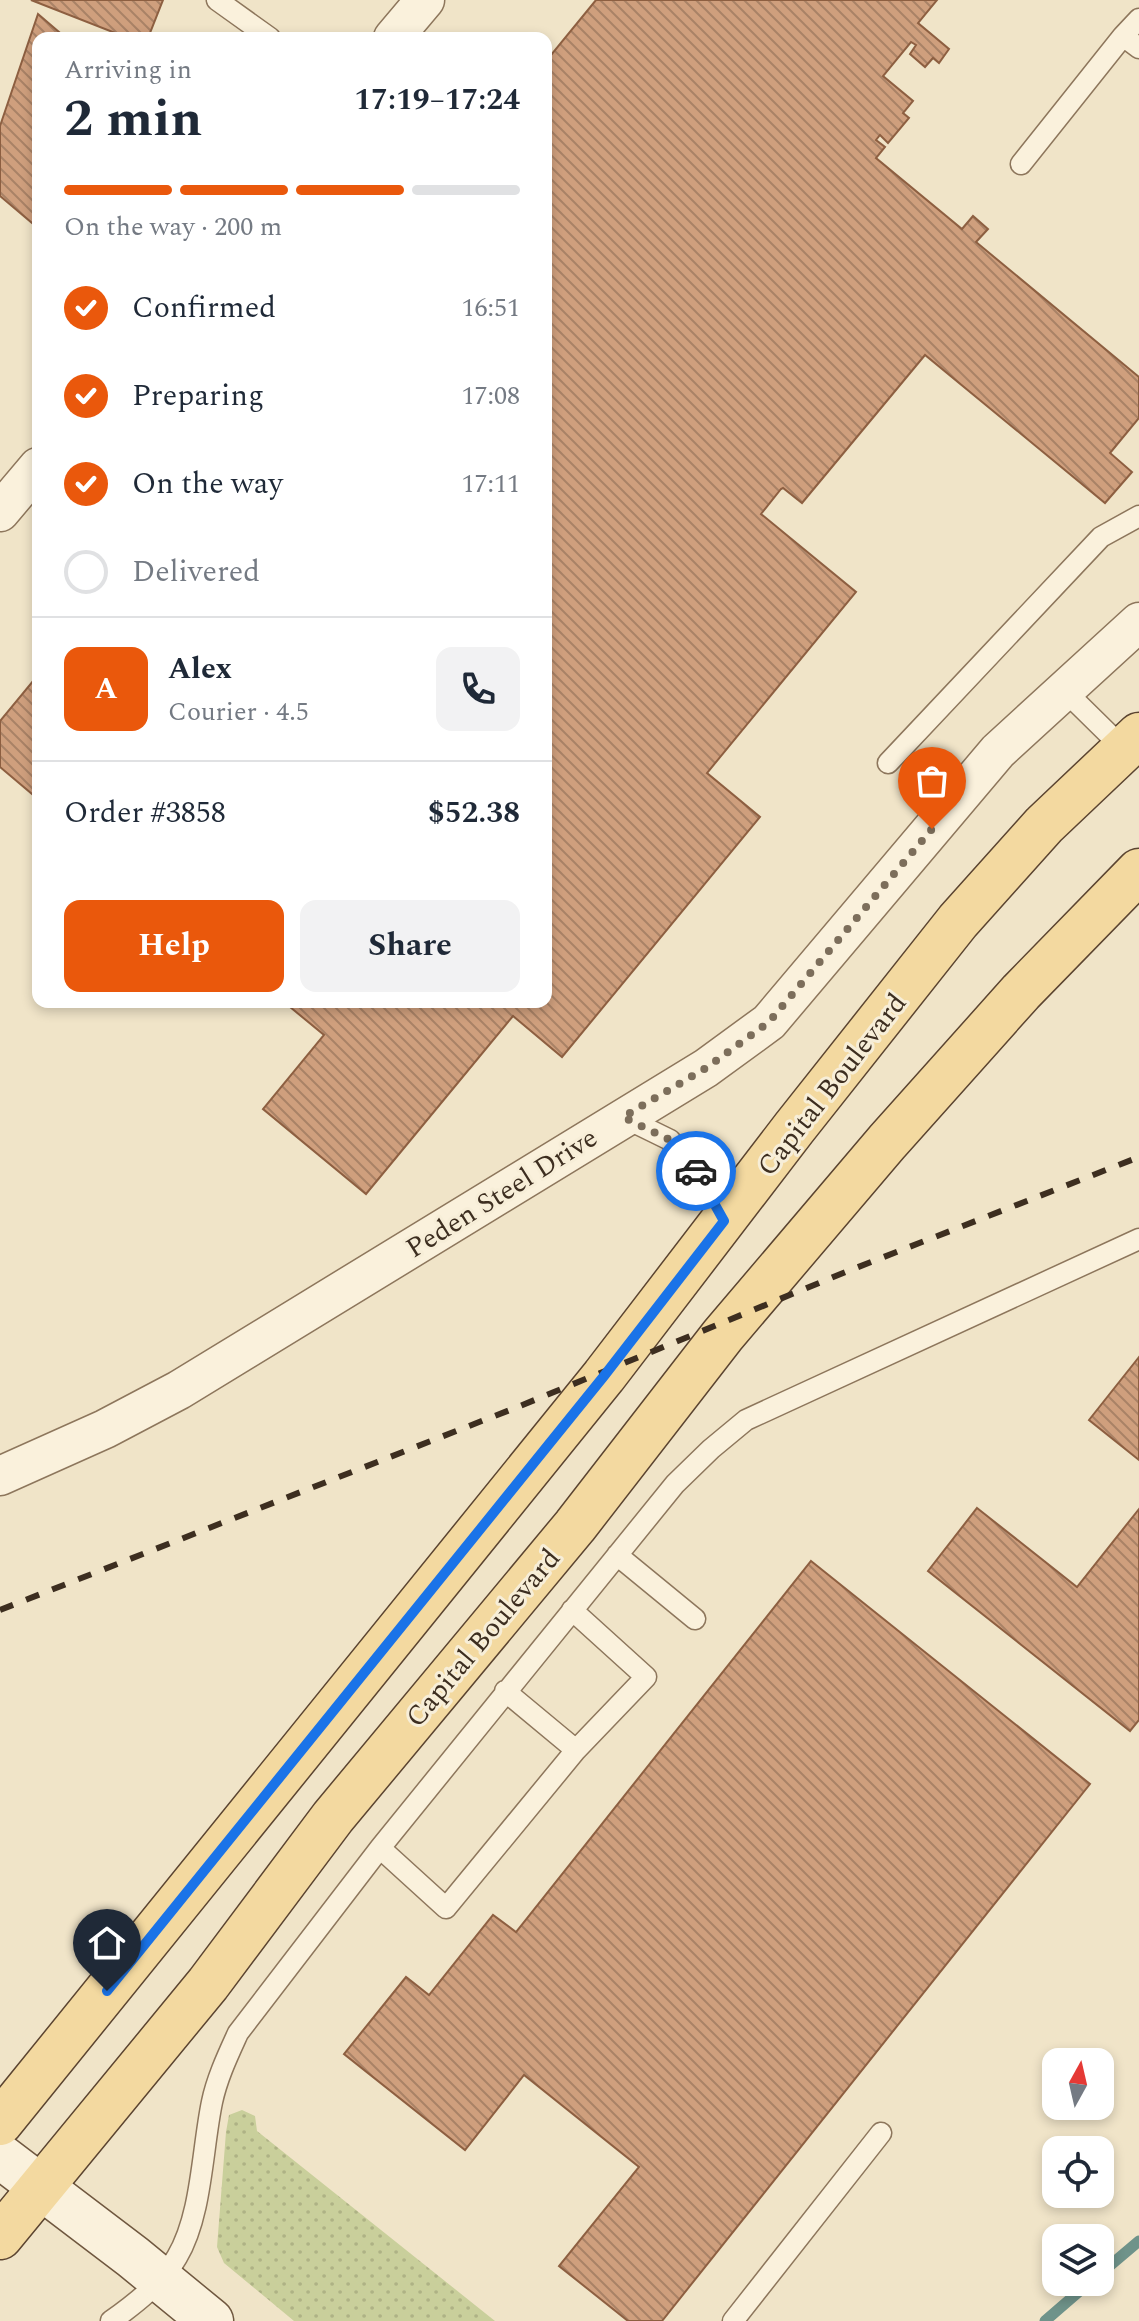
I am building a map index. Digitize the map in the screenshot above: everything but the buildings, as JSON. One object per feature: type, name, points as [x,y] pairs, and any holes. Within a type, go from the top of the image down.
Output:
[{"type":"main road","name":"Capital Boulevard","points":[[0,2123],[604,1376],[958,921],[1044,825],[1134,749]]},
{"type":"main road","name":"Capital Boulevard","points":[[0,2237],[208,1984],[333,1817],[575,1526],[723,1335],[959,1061],[1021,992],[1139,871]]},
{"type":"main road","points":[[0,2156],[211,2321]]},
{"type":"street","points":[[398,32],[425,0]]},
{"type":"street","points":[[0,512],[32,474]]},
{"type":"street","name":"Peden Steel Drive","points":[[0,1476],[105,1429],[179,1390],[706,1068],[769,1022],[998,751],[1139,622]]},
{"type":"lane","points":[[217,0],[262,32]]},
{"type":"lane","points":[[1021,164],[1131,42],[1139,19]]},
{"type":"lane","points":[[888,763],[1101,537],[1139,516]]},
{"type":"lane","points":[[1064,690],[1134,749]]},
{"type":"lane","points":[[623,1117],[670,1140],[698,1172],[724,1221]]},
{"type":"lane","points":[[111,2321],[159,2281],[177,2258],[186,2238],[213,2100],[238,2033],[380,1848],[675,1484],[746,1420],[1139,1239]]},
{"type":"lane","points":[[617,1555],[695,1619]]},
{"type":"lane","points":[[380,1848],[446,1908],[576,1750],[646,1677],[572,1610]]},
{"type":"lane","points":[[505,1691],[576,1750]]},
{"type":"lane","points":[[733,2321],[881,2133]]},
{"type":"green space","points":[[242,2110],[255,2116],[257,2131],[495,2321],[294,2321],[224,2263],[217,2247],[226,2132],[229,2115]]},
{"type":"waterway","points":[[1114,2262],[1139,2241]]},
{"type":"waterway","points":[[1045,2321],[1074,2296]]},
{"type":"railway","points":[[0,1610],[520,1406],[848,1271],[1139,1157]]},
{"type":"way so far","points":[[696,1171],[670,1140],[623,1117],[706,1068],[769,1022],[932,829]]},
{"type":"route","points":[[107,1991],[604,1376],[724,1221],[696,1171]]}]
